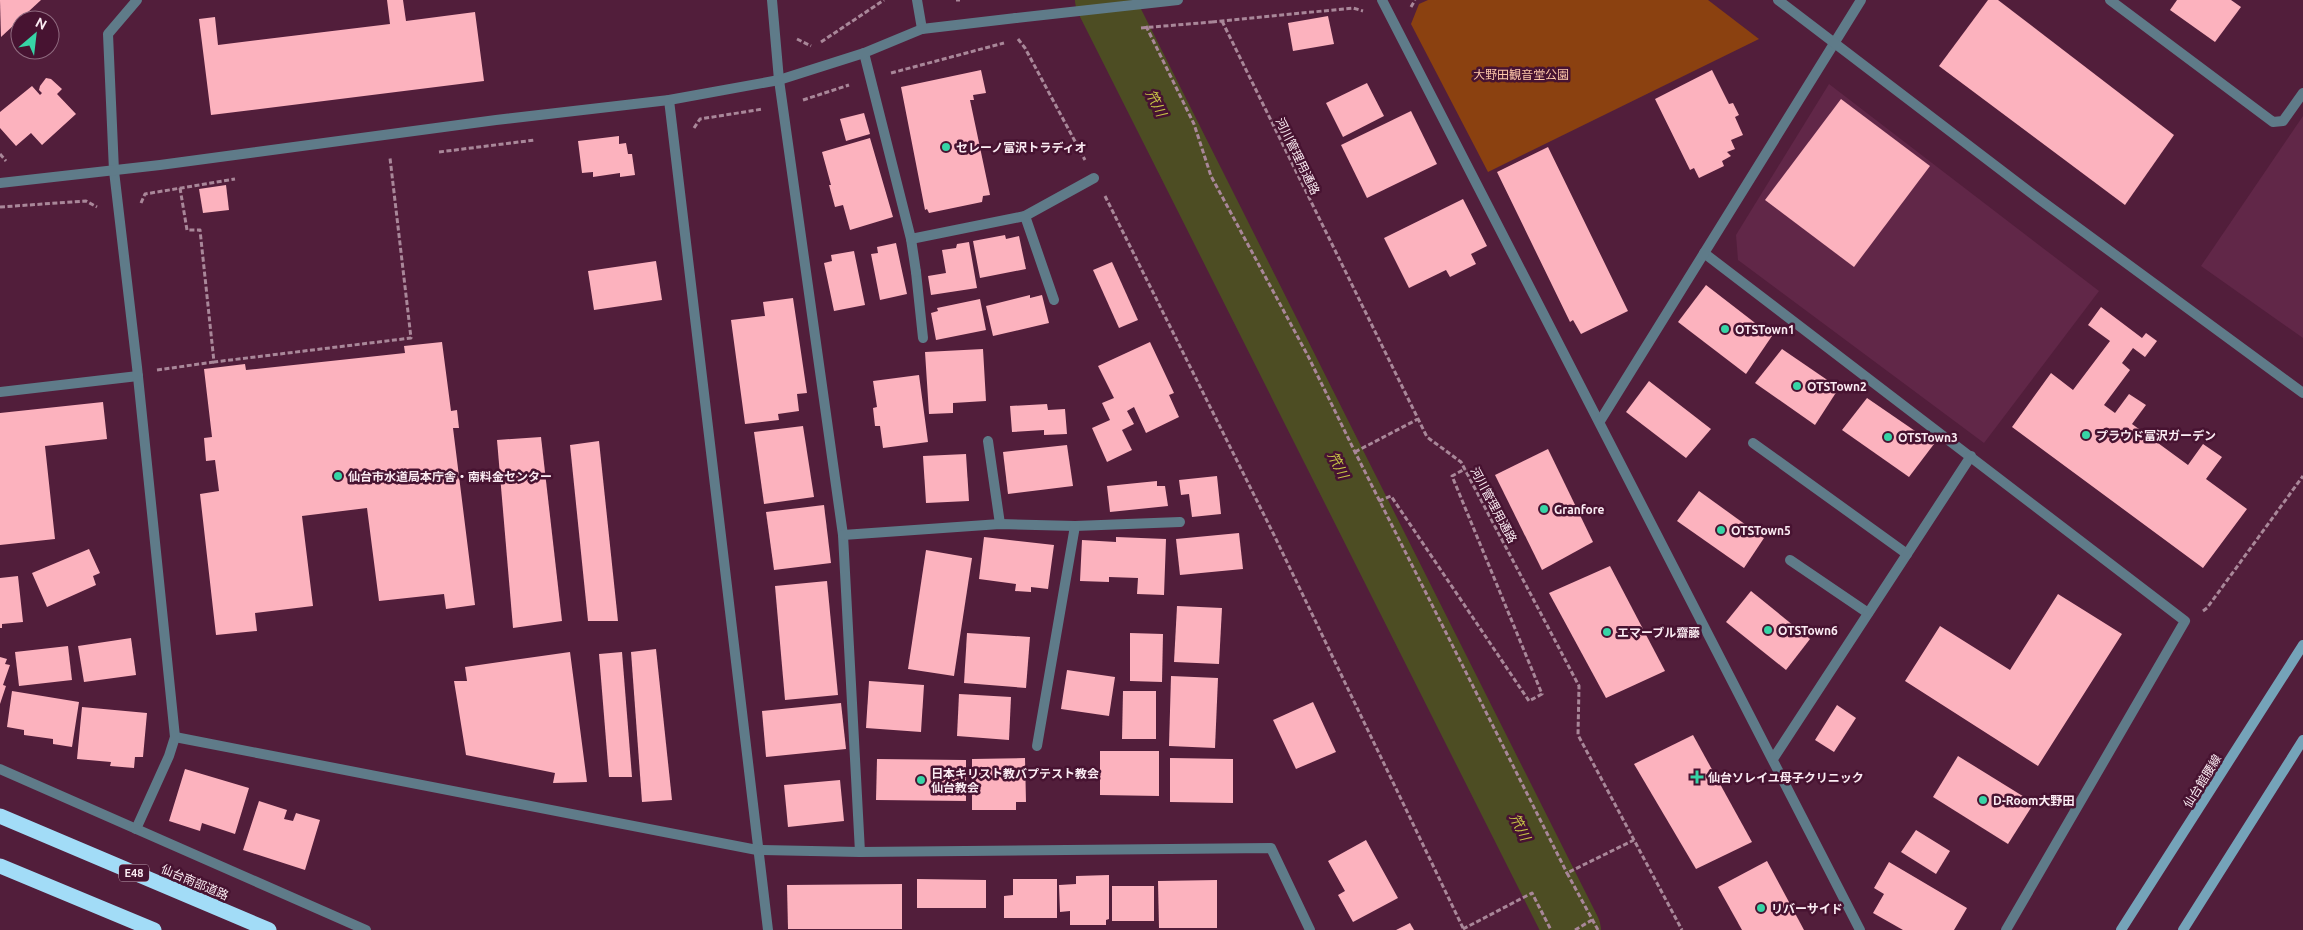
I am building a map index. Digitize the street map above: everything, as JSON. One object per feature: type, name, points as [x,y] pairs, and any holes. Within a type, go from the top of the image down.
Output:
[{"type":"highway","name":"仙台南部道路","points":[[0,816],[269,930]]},
{"type":"highway","points":[[0,866],[154,930]]},
{"type":"main road","name":"仙台館腰線","points":[[2121,930],[2303,644]]},
{"type":"main road","points":[[2183,930],[2303,740]]},
{"type":"street","points":[[136,829],[169,756],[175,737],[138,371],[114,170],[108,34],[137,0]]},
{"type":"street","points":[[772,0],[780,80],[843,535],[860,852]]},
{"type":"street","points":[[916,0],[922,29]]},
{"type":"street","points":[[0,183],[669,100],[780,80],[864,52],[922,29],[1178,0]]},
{"type":"street","points":[[1382,0],[1600,420],[1860,930]]},
{"type":"street","points":[[1778,0],[1835,41],[2039,199],[2303,393]]},
{"type":"street","points":[[1600,420],[1861,0]]},
{"type":"street","points":[[2110,0],[2273,122],[2283,121],[2303,94]]},
{"type":"street","points":[[864,52],[911,239],[923,338]]},
{"type":"street","points":[[669,100],[768,930]]},
{"type":"street","points":[[911,239],[1026,216],[1094,178]]},
{"type":"street","points":[[1026,216],[1054,300]]},
{"type":"street","points":[[1704,253],[1972,456],[2185,621],[2006,930]]},
{"type":"street","points":[[0,392],[138,371]]},
{"type":"street","points":[[988,441],[1000,524]]},
{"type":"street","points":[[1753,443],[1907,554]]},
{"type":"street","points":[[1773,759],[1972,456]]},
{"type":"street","points":[[843,535],[1000,524],[1075,526],[1180,522]]},
{"type":"street","points":[[1037,746],[1075,526]]},
{"type":"street","points":[[1790,560],[1868,613]]},
{"type":"street","points":[[175,737],[757,850],[860,852],[1271,848],[1310,930]]},
{"type":"street","points":[[0,769],[366,930]]},
{"type":"path","points":[[776,42],[792,37],[813,47],[884,0]]},
{"type":"path","points":[[1212,22],[1352,8],[1372,13],[1411,7],[1415,0]]},
{"type":"path","points":[[1143,18],[1194,124],[1211,176],[1308,356],[1354,452],[1591,921],[1598,930]]},
{"type":"path","name":"河川管理用通路","points":[[1222,21],[1427,437],[1462,462],[1579,686],[1578,734],[1682,930]]},
{"type":"path","points":[[1018,40],[1025,48],[1110,206],[1274,535],[1463,930],[1532,893],[1551,930]]},
{"type":"path","points":[[0,154],[6,161]]},
{"type":"path","points":[[138,371],[411,338],[390,158]]},
{"type":"path","points":[[0,161],[15,160]]},
{"type":"path","points":[[180,188],[187,230],[200,230],[214,362]]},
{"type":"path","points":[[1354,452],[1418,419]]},
{"type":"path","points":[[1379,501],[1391,496],[1529,701],[1542,694],[1452,476],[1465,469]]},
{"type":"path","points":[[2185,621],[2207,608],[2303,476]]},
{"type":"path","points":[[1567,873],[1634,840]]},
{"type":"path","points":[[1575,930],[1591,921]]},
{"type":"shaded area","points":[[1829,84],[2099,291],[1984,443],[1738,260],[1736,235]]},
{"type":"shaded area","points":[[2303,116],[2303,338],[2201,266]]},
{"type":"green space","name":"大野田観音堂公園","points":[[1428,0],[1708,0],[1759,39],[1488,172],[1411,24],[1419,4]]},
{"type":"building","points":[[0,0],[41,0],[30,10],[10,10],[10,29],[1,37]]},
{"type":"building","points":[[387,0],[403,0],[406,21],[475,12],[484,81],[211,115],[199,19],[215,17],[218,45],[390,24]]},
{"type":"building","points":[[1988,0],[1998,0],[2174,135],[2125,205],[1939,66]]},
{"type":"building","points":[[2177,0],[2231,0],[2241,7],[2215,42],[2170,10]]},
{"type":"building","points":[[1328,16],[1334,44],[1293,51],[1288,23]]},
{"type":"building","name":"セレーノ富沢トラディオ","points":[[981,70],[986,93],[973,95],[974,100],[970,100],[990,195],[983,196],[982,202],[929,213],[927,209],[925,210],[901,87]]},
{"type":"building","points":[[1712,70],[1729,104],[1733,103],[1739,115],[1735,117],[1743,135],[1731,140],[1735,149],[1727,152],[1731,156],[1722,161],[1724,166],[1699,178],[1694,168],[1690,170],[1655,99]]},
{"type":"building","points":[[46,78],[51,79],[62,89],[57,94],[76,114],[42,145],[31,133],[16,146],[0,128],[0,112],[32,86],[40,95],[42,93],[39,90],[40,86]]},
{"type":"building","points":[[1367,83],[1384,116],[1343,137],[1326,103]]},
{"type":"building","points":[[1841,99],[1930,166],[1854,267],[1765,200]]},
{"type":"building","points":[[1411,111],[1437,164],[1367,198],[1341,145]]},
{"type":"building","points":[[864,113],[870,134],[846,141],[840,119]]},
{"type":"building","points":[[619,136],[619,144],[626,143],[628,154],[632,154],[635,175],[620,177],[620,173],[593,177],[593,172],[582,173],[578,141]]},
{"type":"building","points":[[870,138],[893,217],[850,230],[843,205],[835,207],[822,152]]},
{"type":"building","points":[[1548,147],[1628,311],[1581,334],[1573,320],[1570,322],[1497,172]]},
{"type":"building","points":[[226,185],[229,210],[203,213],[199,189]]},
{"type":"building","points":[[1463,199],[1487,246],[1471,254],[1476,264],[1450,277],[1446,270],[1409,288],[1384,238]]},
{"type":"building","points":[[1005,235],[1006,239],[1019,236],[1026,269],[980,278],[973,241]]},
{"type":"building","points":[[969,242],[977,288],[931,295],[928,276],[946,273],[942,250],[956,248],[957,244]]},
{"type":"building","points":[[896,243],[907,294],[880,300],[871,254],[878,253],[877,247]]},
{"type":"building","points":[[854,251],[865,305],[834,311],[824,263],[832,261],[831,255]]},
{"type":"building","points":[[656,261],[662,300],[594,310],[588,271]]},
{"type":"building","points":[[1112,262],[1138,320],[1119,328],[1093,270]]},
{"type":"building","name":"OTSTown1","points":[[1706,285],[1772,336],[1746,374],[1678,322]]},
{"type":"building","points":[[1030,295],[1030,298],[1042,295],[1049,323],[993,336],[986,306]]},
{"type":"building","points":[[793,298],[807,393],[797,394],[799,411],[778,414],[779,420],[745,424],[731,320],[765,316],[763,302]]},
{"type":"building","points":[[980,299],[986,330],[936,340],[931,313],[938,311],[937,308]]},
{"type":"building","name":"プラウド富沢ガーデン","points":[[2101,307],[2142,338],[2146,333],[2157,341],[2145,357],[2133,348],[2122,363],[2130,370],[2104,405],[2115,413],[2129,394],[2146,405],[2132,424],[2188,465],[2203,444],[2222,457],[2206,479],[2247,509],[2203,568],[2012,427],[2051,373],[2073,390],[2110,341],[2088,325]]},
{"type":"building","name":"仙台市水道局本庁舎・南料金センター","points":[[442,342],[451,411],[457,410],[459,428],[453,428],[475,605],[446,609],[444,594],[379,601],[367,508],[302,516],[313,606],[255,613],[257,631],[216,635],[200,494],[219,491],[215,460],[206,461],[204,438],[212,437],[204,369],[245,364],[246,370],[405,353],[404,346]]},
{"type":"building","points":[[1150,342],[1174,393],[1169,395],[1179,417],[1146,433],[1134,407],[1127,411],[1134,424],[1122,430],[1132,450],[1107,462],[1092,428],[1110,420],[1102,403],[1114,398],[1098,366]]},
{"type":"building","points":[[983,349],[986,401],[953,403],[953,413],[929,414],[925,352]]},
{"type":"building","name":"OTSTown2","points":[[1782,349],[1839,388],[1815,425],[1755,383]]},
{"type":"building","points":[[919,375],[928,442],[883,448],[880,426],[875,426],[873,408],[877,407],[873,381]]},
{"type":"building","points":[[1649,381],[1711,429],[1686,458],[1626,412]]},
{"type":"building","name":"OTSTown3","points":[[1867,398],[1934,444],[1909,477],[1842,430]]},
{"type":"building","points":[[103,402],[107,439],[45,446],[55,539],[0,545],[0,413]]},
{"type":"building","points":[[1047,404],[1048,410],[1065,409],[1067,434],[1044,435],[1044,430],[1012,432],[1010,406]]},
{"type":"building","points":[[803,426],[814,497],[764,504],[754,432]]},
{"type":"building","points":[[541,437],[562,621],[513,628],[497,440]]},
{"type":"building","points":[[599,441],[618,621],[588,621],[570,445]]},
{"type":"building","points":[[1067,445],[1073,486],[1008,494],[1003,452]]},
{"type":"building","name":"Granfore","points":[[1548,449],[1593,542],[1542,570],[1495,475]]},
{"type":"building","points":[[966,454],[969,501],[926,503],[923,456]]},
{"type":"building","points":[[1217,476],[1221,514],[1192,517],[1189,494],[1181,495],[1179,480]]},
{"type":"building","points":[[1157,481],[1157,486],[1165,486],[1168,506],[1110,512],[1107,486]]},
{"type":"building","name":"OTSTown5","points":[[1699,491],[1764,538],[1744,568],[1677,521]]},
{"type":"building","points":[[824,505],[831,563],[774,570],[766,512]]},
{"type":"building","points":[[1239,533],[1243,569],[1180,575],[1176,539]]},
{"type":"building","points":[[984,537],[1054,545],[1048,589],[1031,587],[1031,592],[1015,591],[1016,584],[979,579]]},
{"type":"building","points":[[1116,537],[1166,539],[1164,595],[1137,594],[1138,578],[1109,577],[1109,582],[1080,581],[1082,540],[1116,542]]},
{"type":"building","points":[[89,549],[100,573],[93,576],[96,585],[47,607],[32,573]]},
{"type":"building","points":[[926,550],[972,558],[954,676],[908,669]]},
{"type":"building","name":"エマーブル齋藤","points":[[1610,566],[1665,671],[1606,698],[1549,593]]},
{"type":"building","points":[[18,576],[23,622],[2,624],[2,628],[0,628],[0,578]]},
{"type":"building","points":[[827,581],[838,695],[785,700],[775,586]]},
{"type":"building","name":"OTSTown6","points":[[1751,591],[1810,639],[1786,670],[1726,622]]},
{"type":"building","points":[[2058,594],[2122,634],[2038,766],[1905,681],[1940,626],[2010,670]]},
{"type":"building","points":[[1177,606],[1222,608],[1219,664],[1174,662]]},
{"type":"building","points":[[967,633],[1030,637],[1026,688],[964,683]]},
{"type":"building","points":[[1130,633],[1163,634],[1162,682],[1130,681]]},
{"type":"building","points":[[131,638],[136,675],[84,682],[78,646]]},
{"type":"building","points":[[68,646],[72,680],[19,686],[15,652]]},
{"type":"building","points":[[656,649],[672,800],[642,802],[631,652]]},
{"type":"building","points":[[570,652],[587,782],[553,783],[555,773],[466,755],[454,681],[467,681],[465,667]]},
{"type":"building","points":[[622,652],[632,777],[609,777],[599,654]]},
{"type":"building","points":[[0,657],[7,659],[5,664],[10,665],[3,685],[6,686],[0,704]]},
{"type":"building","points":[[1067,670],[1115,677],[1109,716],[1061,709]]},
{"type":"building","points":[[1171,676],[1218,678],[1215,748],[1169,746]]},
{"type":"building","points":[[869,681],[924,685],[921,732],[866,728]]},
{"type":"building","points":[[12,691],[79,702],[72,747],[53,744],[53,739],[24,735],[24,730],[7,727]]},
{"type":"building","points":[[1123,691],[1156,691],[1156,739],[1122,739]]},
{"type":"building","points":[[959,694],[1011,697],[1009,740],[957,736]]},
{"type":"building","points":[[1313,702],[1336,752],[1296,769],[1273,720]]},
{"type":"building","points":[[841,703],[846,749],[766,757],[762,711]]},
{"type":"building","points":[[1837,705],[1856,718],[1834,752],[1815,740]]},
{"type":"building","points":[[82,707],[147,713],[143,757],[135,757],[134,768],[110,766],[111,762],[77,759]]},
{"type":"building","points":[[1693,735],[1752,842],[1696,869],[1634,764]]},
{"type":"building","points":[[1100,751],[1159,751],[1159,796],[1100,795]]},
{"type":"building","name":"D-Room大野田","points":[[1958,756],[2034,803],[2008,844],[1933,797]]},
{"type":"building","points":[[1025,758],[1026,802],[1016,802],[1016,810],[972,810],[972,759]]},
{"type":"building","points":[[1170,758],[1233,759],[1233,803],[1170,802]]},
{"type":"building","name":"日本キリスト教バプテスト教会 仙台教会","points":[[877,759],[966,760],[966,801],[876,800]]},
{"type":"building","points":[[185,769],[249,788],[235,834],[202,823],[200,831],[169,821]]},
{"type":"building","points":[[840,780],[844,821],[788,827],[784,785]]},
{"type":"building","points":[[259,801],[287,810],[284,819],[293,821],[296,813],[320,820],[305,870],[243,850]]},
{"type":"building","points":[[1916,830],[1950,851],[1936,874],[1901,852]]},
{"type":"building","points":[[1366,840],[1398,898],[1353,922],[1338,895],[1345,891],[1328,861]]},
{"type":"building","name":"リバーサイド","points":[[1767,861],[1804,930],[1742,930],[1718,887]]},
{"type":"building","points":[[1889,862],[1967,908],[1954,930],[1903,930],[1873,913],[1884,894],[1874,888]]},
{"type":"building","points":[[1109,875],[1109,919],[1106,920],[1106,925],[1070,925],[1070,911],[1060,912],[1059,885],[1076,884],[1076,876]]},
{"type":"building","points":[[917,879],[986,880],[986,908],[917,908]]},
{"type":"building","points":[[1013,879],[1057,879],[1057,918],[1004,918],[1004,896],[1013,895]]},
{"type":"building","points":[[1217,880],[1217,928],[1159,928],[1158,881]]},
{"type":"building","points":[[902,884],[902,929],[788,929],[787,885]]},
{"type":"building","points":[[1112,886],[1154,886],[1154,921],[1112,921]]},
{"type":"building","points":[[1410,923],[1414,930],[1396,930]]},
{"type":"waterway","name":"笊川","points":[[1104,0],[1572,930]]},
{"type":"place","name":"セレーノ富沢トラディオ","points":[[946,147]]},
{"type":"place","name":"OTSTown1","points":[[1725,329]]},
{"type":"place","name":"OTSTown2","points":[[1797,386]]},
{"type":"place","name":"プラウド富沢ガーデン","points":[[2086,435]]},
{"type":"place","name":"OTSTown3","points":[[1888,437]]},
{"type":"place","name":"仙台市水道局本庁舎・南料金センター","points":[[338,476]]},
{"type":"place","name":"Granfore","points":[[1544,509]]},
{"type":"place","name":"OTSTown5","points":[[1721,530]]},
{"type":"place","name":"OTSTown6","points":[[1768,630]]},
{"type":"place","name":"エマーブル齋藤","points":[[1607,632]]},
{"type":"place","name":"仙台ソレイユ母子クリニック","points":[[1697,777]]},
{"type":"place","name":"日本キリスト教バプテスト教会 仙台教会","points":[[921,780]]},
{"type":"place","name":"D-Room大野田","points":[[1983,800]]},
{"type":"place","name":"リバーサイド","points":[[1761,908]]}]
